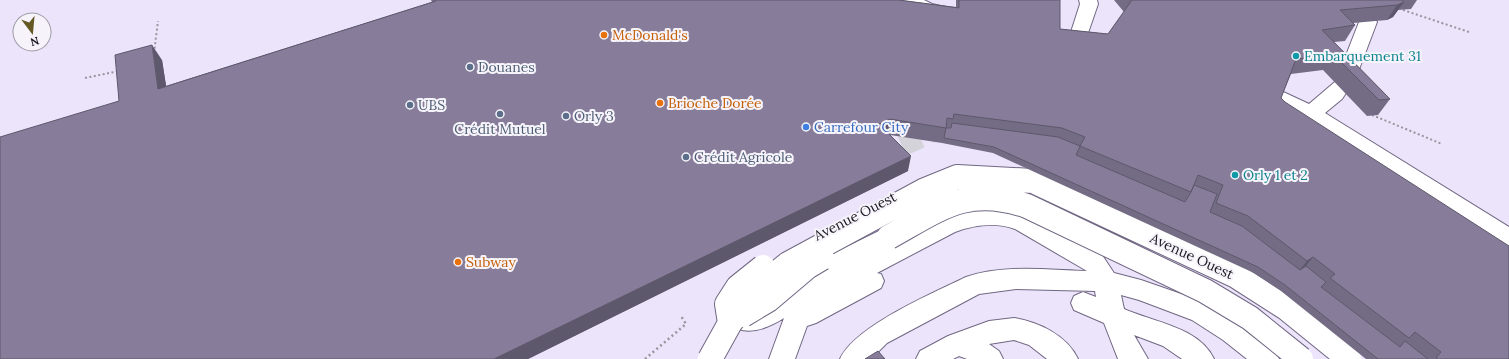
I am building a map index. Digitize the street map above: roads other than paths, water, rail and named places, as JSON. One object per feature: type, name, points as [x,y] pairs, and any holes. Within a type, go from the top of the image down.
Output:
[{"type":"lane","points":[[911,0],[927,8],[956,16]]},
{"type":"lane","points":[[1080,32],[1089,4],[1088,0]]},
{"type":"lane","points":[[1311,114],[1335,94],[1343,84],[1368,22]]},
{"type":"lane","points":[[1061,29],[1100,34]]},
{"type":"lane","points":[[1276,103],[1311,114],[1509,239]]},
{"type":"lane","name":"Avenue Ouest","points":[[1301,359],[1250,318],[1205,291],[1027,206],[1013,201],[982,197],[952,204],[871,246],[844,258],[824,271],[781,307],[751,320],[730,323],[727,304],[738,287],[772,259],[812,237],[942,172],[961,167],[1005,171],[1019,179],[1033,181],[1236,276],[1282,305],[1349,359]]},
{"type":"lane","points":[[782,359],[795,321],[934,248],[947,236],[944,227],[975,217],[988,216],[1017,220],[1088,258],[1100,271],[1105,281],[1128,352],[1135,359]]},
{"type":"lane","points":[[853,359],[878,335],[975,284],[1016,279],[1048,281],[1105,281],[1140,290],[1201,312],[1232,332],[1266,359]]},
{"type":"lane","points":[[1048,281],[1118,324],[1151,359]]},
{"type":"lane","points":[[710,359],[730,323]]},
{"type":"lane","points":[[1118,324],[1138,326],[1163,333],[1178,341],[1201,359]]},
{"type":"lane","points":[[929,359],[956,344],[990,332],[1015,328],[1032,333],[1057,351]]},
{"type":"lane","points":[[956,344],[980,352],[990,359]]},
{"type":"tunnel","points":[[875,159],[940,129],[946,129]]},
{"type":"place","name":"McDonald's","points":[[604,35]]},
{"type":"place","name":"Embarquement 31","points":[[1296,56]]},
{"type":"place","name":"Douanes","points":[[470,67]]},
{"type":"place","name":"Brioche Dorée","points":[[660,103]]},
{"type":"place","name":"UBS","points":[[410,105]]},
{"type":"place","name":"Crédit Mutuel","points":[[500,114]]},
{"type":"place","name":"Orly 3","points":[[566,116]]},
{"type":"place","name":"Carrefour City","points":[[806,127]]},
{"type":"place","name":"Crédit Agricole","points":[[686,157]]},
{"type":"place","name":"Orly 1 et 2","points":[[1235,175]]},
{"type":"place","name":"Subway","points":[[458,262]]}]
